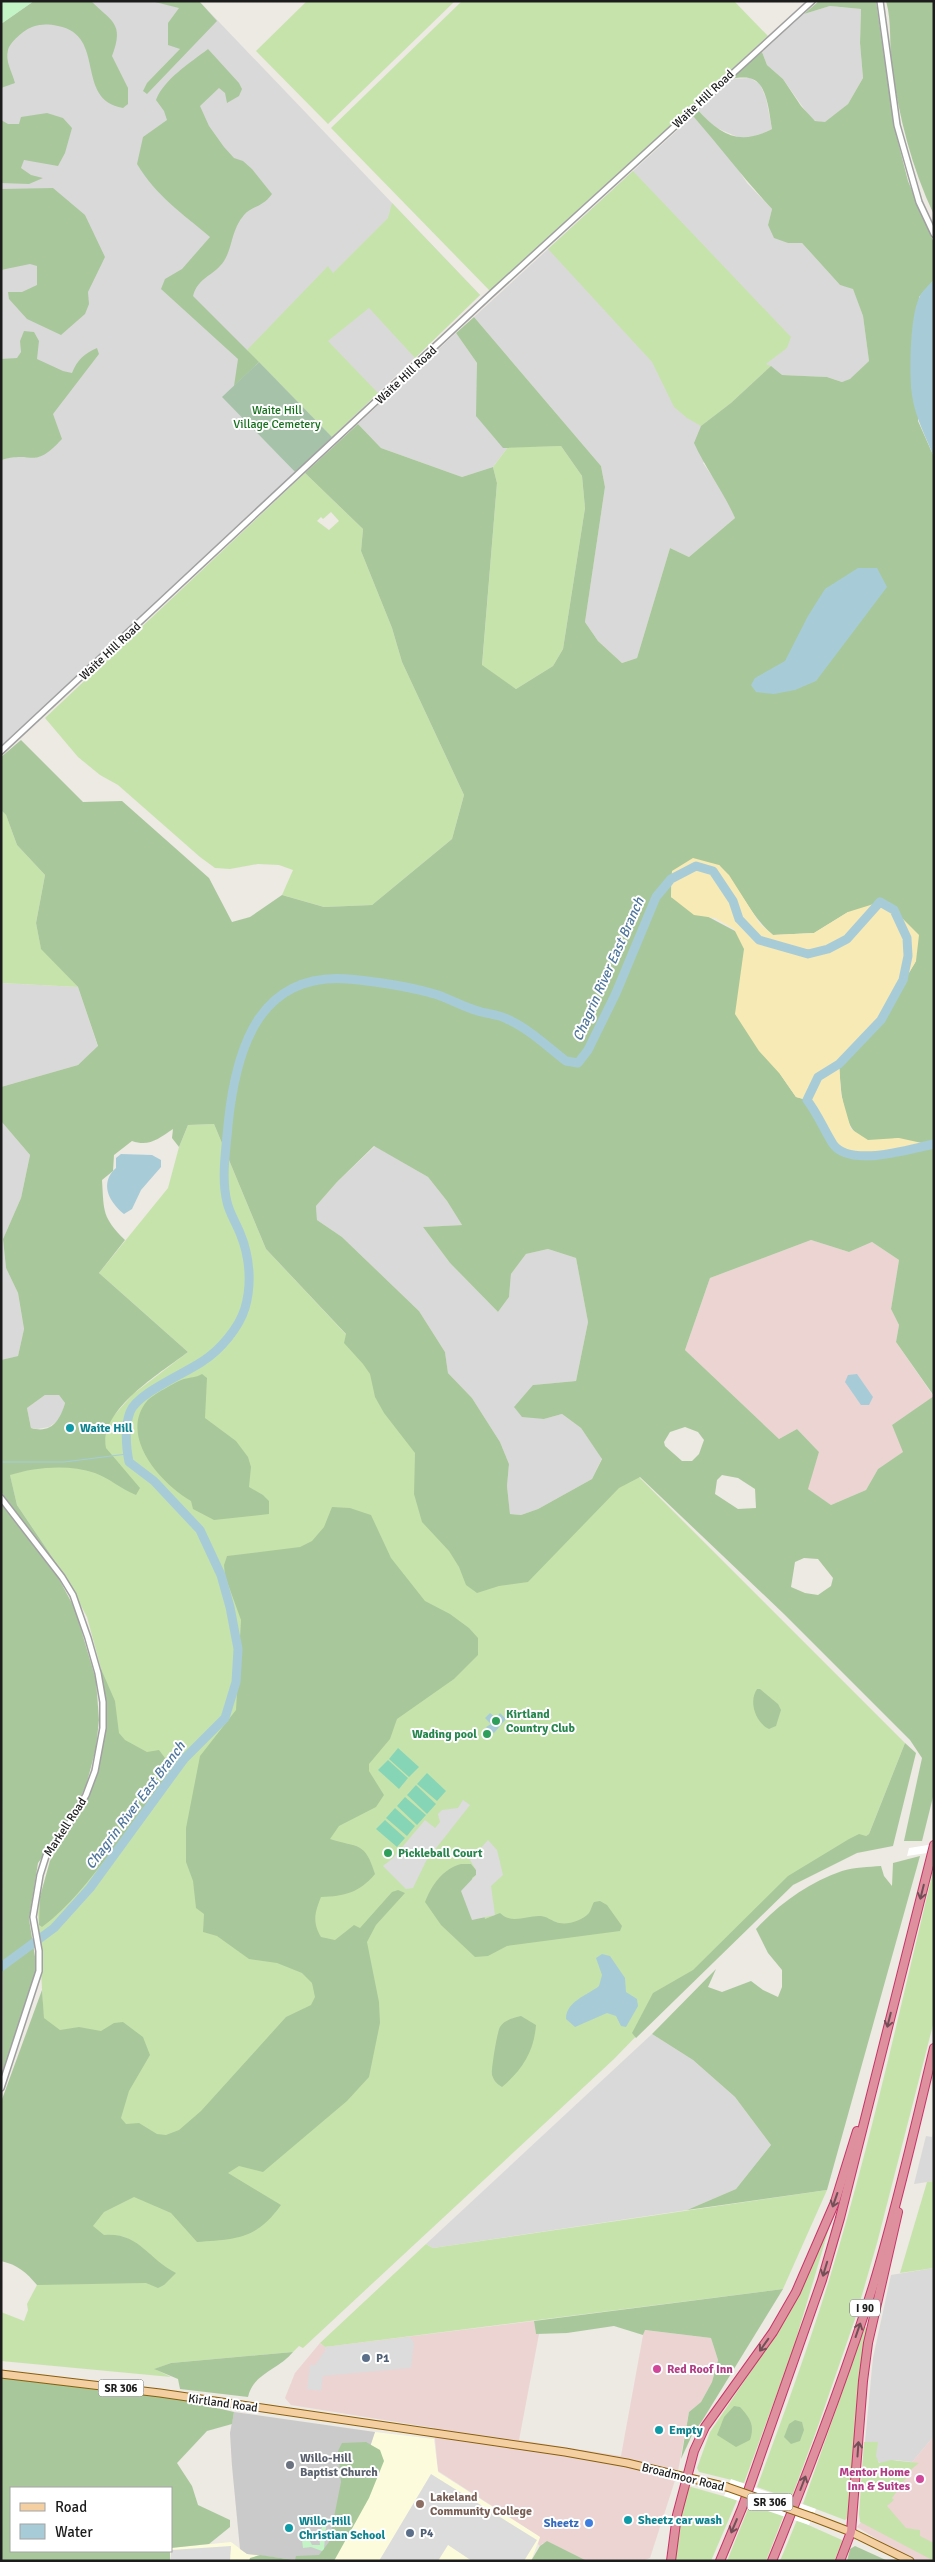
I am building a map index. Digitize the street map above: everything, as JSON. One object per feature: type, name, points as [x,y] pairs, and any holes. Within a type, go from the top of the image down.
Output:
[{"type":"highway","points":[[720,2561],[742,2508],[822,2280],[840,2218],[934,1845]]},
{"type":"highway","name":"I 90","points":[[772,2561],[820,2437],[873,2284],[934,2048]]},
{"type":"highway","points":[[671,2561],[677,2515],[694,2451],[705,2427],[773,2332],[796,2292],[835,2202],[881,2053]]},
{"type":"highway","points":[[840,2561],[852,2532],[866,2357],[918,2115]]},
{"type":"main road","name":"Kirtland Road","points":[[1,2374],[160,2393],[445,2436]]},
{"type":"main road","name":"Broadmoor Road","points":[[445,2436],[565,2452],[687,2476],[727,2487],[852,2532],[910,2561]]},
{"type":"street","name":"Waite Hill Road","points":[[1,751],[490,295],[812,1]]},
{"type":"street","points":[[880,1],[898,125],[919,202],[934,234]]},
{"type":"street","name":"Markell Road","points":[[1,1498],[62,1577],[73,1595],[80,1611],[96,1664],[102,1702],[103,1728],[95,1771],[86,1795],[51,1846],[44,1860],[33,1917],[40,1952],[40,1971],[1,2088]]},
{"type":"shaded area","points":[[1,1],[199,1],[480,295],[332,437],[259,362],[223,397],[296,473],[1,746]]},
{"type":"shaded area","points":[[830,6],[861,9],[860,43],[863,78],[848,104],[825,123],[812,120],[783,79],[767,65],[762,52],[804,14]]},
{"type":"shaded area","points":[[750,78],[760,84],[766,98],[772,129],[755,137],[740,138],[712,126],[697,109],[729,79]]},
{"type":"shaded area","points":[[693,116],[730,157],[747,183],[772,209],[768,225],[788,243],[802,243],[840,285],[853,288],[863,316],[869,361],[850,380],[842,382],[827,377],[782,375],[703,463],[724,493],[735,518],[689,557],[670,548],[637,658],[622,663],[598,641],[585,622],[605,487],[601,466],[474,317]]},
{"type":"shaded area","points":[[456,333],[477,363],[478,387],[503,447],[508,447],[493,467],[462,477],[381,448],[358,424]]},
{"type":"shaded area","points":[[1,983],[78,987],[98,1047],[78,1065],[1,1087]]},
{"type":"shaded area","points":[[1,1121],[30,1155],[21,1198],[3,1239],[6,1268],[18,1293],[24,1329],[18,1356],[2,1360]]},
{"type":"shaded area","points":[[375,1146],[428,1177],[447,1201],[462,1225],[423,1227],[450,1263],[498,1312],[509,1297],[511,1274],[526,1254],[548,1249],[576,1258],[588,1322],[576,1381],[533,1385],[544,1419],[562,1414],[581,1428],[602,1458],[592,1479],[538,1509],[521,1515],[510,1514],[507,1486],[509,1464],[500,1442],[472,1398],[448,1373],[445,1352],[419,1311],[342,1237],[317,1220],[316,1206],[337,1182]]},
{"type":"shaded area","points":[[811,1240],[849,1252],[872,1242],[899,1260],[891,1309],[899,1325],[896,1342],[934,1397],[892,1425],[904,1452],[878,1469],[866,1490],[831,1505],[807,1489],[819,1452],[797,1429],[779,1439],[685,1350],[710,1278]]},
{"type":"shaded area","points":[[45,1395],[59,1395],[65,1403],[60,1419],[49,1427],[31,1428],[27,1408]]},
{"type":"shaded area","points":[[463,1800],[470,1805],[426,1861],[413,1888],[406,1889],[383,1866],[393,1858],[425,1820],[435,1828],[440,1822],[438,1814],[442,1810],[458,1808]]},
{"type":"shaded area","points":[[488,1840],[497,1850],[503,1875],[491,1886],[495,1915],[472,1920],[461,1891],[476,1875],[476,1870],[470,1860]]},
{"type":"shaded area","points":[[652,2034],[693,2060],[735,2097],[771,2145],[736,2189],[687,2210],[433,2248],[426,2244]]},
{"type":"shaded area","points":[[934,2129],[934,2181],[914,2184],[926,2136],[932,2137]]},
{"type":"shaded area","points":[[934,2268],[934,2436],[912,2462],[896,2460],[881,2464],[865,2442],[873,2358],[891,2275]]},
{"type":"shaded area","points":[[534,2321],[536,2334],[539,2334],[519,2440],[621,2456],[644,2330],[711,2338],[718,2360],[712,2382],[701,2402],[689,2412],[678,2471],[650,2558],[642,2561],[587,2561],[543,2543],[540,2546],[538,2544],[540,2537],[438,2471],[434,2428],[291,2405],[285,2398],[295,2373],[320,2343],[325,2347]]},
{"type":"shaded area","name":"P1","points":[[410,2337],[414,2343],[411,2368],[323,2376],[321,2391],[307,2389],[310,2365],[315,2365],[325,2351],[325,2347]]},
{"type":"shaded area","points":[[234,2412],[375,2432],[332,2561],[304,2561],[247,2554],[240,2549],[230,2433]]},
{"type":"shaded area","name":"Lakeland Community College","points":[[375,2432],[434,2439],[438,2472],[540,2537],[531,2561],[332,2561]]},
{"type":"shaded area","points":[[934,2436],[934,2561],[913,2561],[857,2527]]},
{"type":"shaded area","points":[[431,2474],[537,2540],[524,2561],[472,2561],[448,2545],[438,2561],[379,2561]]},
{"type":"shaded area","points":[[231,2542],[247,2554],[304,2561],[138,2561],[172,2552],[172,2548]]},
{"type":"shaded area","points":[[231,2546],[230,2561],[170,2561],[172,2550]]},
{"type":"green space","points":[[1,1],[34,1],[1,24]]},
{"type":"green space","points":[[34,1],[91,1],[110,18],[116,29],[117,36],[112,56],[128,88],[128,104],[123,108],[108,103],[99,93],[82,41],[73,32],[51,25],[32,27],[11,43],[7,59],[15,83],[1,88],[1,24]]},
{"type":"green space","points":[[151,1],[199,1],[217,21],[147,94],[143,91],[147,83],[180,49],[168,45],[168,23],[179,8]]},
{"type":"green space","points":[[307,1],[455,1],[328,124],[256,51]]},
{"type":"green space","points":[[462,1],[734,1],[768,36],[490,291],[331,128]]},
{"type":"green space","points":[[819,1],[876,1],[894,126],[908,181],[934,243],[934,280],[919,297],[918,421],[934,457],[934,1396],[934,1793],[922,1841],[904,1841],[922,1758],[910,1740],[784,1614],[640,1477],[619,1488],[528,1582],[499,1586],[477,1593],[466,1585],[459,1567],[449,1551],[422,1522],[414,1494],[415,1453],[384,1413],[375,1397],[370,1374],[344,1343],[346,1334],[266,1249],[214,1124],[188,1125],[179,1147],[172,1138],[173,1129],[158,1139],[148,1142],[138,1143],[132,1141],[114,1155],[113,1171],[102,1180],[104,1207],[108,1219],[125,1240],[99,1273],[188,1352],[134,1393],[112,1420],[106,1434],[106,1448],[140,1488],[136,1495],[100,1475],[74,1468],[41,1468],[10,1475],[17,1505],[65,1576],[1,1492],[1,1360],[18,1356],[24,1329],[18,1293],[6,1268],[3,1239],[21,1198],[30,1155],[1,1121],[1,1087],[78,1065],[98,1046],[78,987],[41,949],[36,923],[45,875],[17,845],[6,815],[1,810],[1,757],[21,740],[83,802],[122,801],[209,878],[232,922],[250,917],[282,895],[324,907],[372,905],[452,839],[464,795],[402,662],[392,628],[361,551],[363,529],[305,473],[358,424],[381,448],[462,477],[493,467],[497,483],[482,665],[516,689],[553,666],[563,649],[585,508],[582,476],[561,446],[503,448],[476,416],[477,363],[456,333],[474,317],[601,466],[605,487],[585,622],[598,641],[622,663],[637,658],[670,548],[689,557],[735,518],[694,443],[701,426],[731,403],[771,366],[782,375],[827,377],[842,382],[850,379],[869,361],[863,316],[853,289],[840,285],[802,243],[788,243],[774,238],[768,225],[772,209],[693,116],[697,109],[722,131],[740,137],[750,137],[772,129],[766,99],[760,85],[755,80],[749,78],[729,79],[762,52],[767,65],[783,79],[801,106],[815,121],[825,122],[848,104],[863,78],[860,43],[861,9],[830,6],[804,14]],"holes":[[[719,865],[751,910],[773,935],[814,933],[848,912],[916,961],[881,1020],[839,1064],[844,1108],[847,1119],[858,1136],[871,1141],[899,1138],[878,1155],[848,1155],[834,1145],[818,1114],[807,1100],[796,1097],[780,1074],[750,939],[671,897],[672,871]],[[374,1146],[428,1177],[447,1201],[462,1225],[423,1227],[450,1263],[498,1312],[509,1297],[511,1274],[526,1254],[548,1249],[576,1258],[588,1322],[576,1381],[533,1385],[514,1407],[522,1417],[544,1419],[562,1414],[581,1428],[602,1459],[592,1479],[538,1509],[521,1515],[510,1514],[507,1486],[509,1464],[500,1442],[472,1398],[448,1373],[445,1352],[419,1311],[342,1237],[317,1220],[316,1206],[337,1182]],[[811,1240],[849,1252],[872,1242],[899,1260],[891,1309],[899,1325],[896,1342],[934,1396],[892,1425],[903,1452],[878,1469],[866,1490],[831,1505],[808,1489],[819,1452],[797,1429],[779,1439],[685,1350],[710,1278]],[[45,1395],[59,1395],[65,1403],[58,1420],[50,1427],[44,1429],[31,1428],[27,1408]],[[685,1427],[698,1432],[704,1440],[699,1454],[692,1461],[682,1461],[665,1446],[664,1442],[670,1432]],[[722,1475],[738,1478],[755,1489],[756,1508],[738,1509],[715,1494],[717,1480]],[[804,1558],[818,1559],[833,1578],[831,1586],[818,1595],[805,1593],[791,1587],[795,1562]]]},
{"type":"green space","points":[[886,1],[934,1],[934,215],[913,161],[898,105],[891,59],[889,17]]},
{"type":"green space","points":[[208,49],[239,83],[242,89],[239,96],[227,103],[225,93],[219,88],[200,106],[209,126],[224,147],[234,158],[243,161],[252,169],[272,194],[265,202],[244,215],[234,232],[224,261],[202,281],[193,296],[259,362],[234,386],[238,359],[161,289],[165,279],[182,269],[210,237],[152,186],[137,164],[143,137],[167,120],[164,111],[156,100],[160,92],[171,78]]},
{"type":"green space","points":[[47,113],[63,118],[72,128],[65,153],[58,166],[24,160],[21,168],[31,175],[43,178],[29,184],[1,183],[1,120],[8,124],[19,124],[21,117]]},
{"type":"green space","points":[[633,171],[791,337],[787,348],[766,364],[771,366],[731,403],[701,426],[687,418],[674,407],[652,362],[548,249]]},
{"type":"green space","points":[[53,188],[85,215],[105,257],[88,292],[89,304],[85,314],[61,335],[27,319],[9,299],[8,292],[22,292],[37,285],[37,266],[30,264],[1,270],[1,189]]},
{"type":"green space","points":[[392,203],[480,295],[415,358],[369,308],[328,341],[378,393],[332,437],[247,350],[328,266],[333,273],[388,218]]},
{"type":"green space","points":[[24,331],[34,332],[39,341],[37,359],[63,371],[72,373],[85,355],[97,348],[99,354],[53,414],[62,439],[52,449],[38,457],[1,460],[1,359],[17,358],[21,352],[20,341]]},
{"type":"green space","name":"Waite Hill Village Cemetery","points":[[259,362],[332,437],[296,473],[222,397]]},
{"type":"green space","points":[[561,446],[582,476],[585,508],[563,649],[553,666],[516,689],[482,666],[497,483],[493,467],[508,447]]},
{"type":"green space","points":[[305,473],[363,529],[361,551],[392,628],[402,662],[464,795],[452,839],[372,905],[324,907],[282,895],[293,870],[279,865],[258,864],[230,869],[215,868],[118,785],[100,775],[78,757],[45,718]],"holes":[[[331,512],[339,521],[329,530],[317,521],[321,517],[323,519]]]},
{"type":"green space","points":[[1,810],[6,815],[17,845],[45,875],[36,923],[41,948],[78,987],[1,983]]},
{"type":"green space","name":"Kirtland Country Club","points":[[214,1124],[266,1249],[370,1360],[526,1538],[628,1466],[905,1743],[869,1834],[849,1848],[788,1880],[614,2059],[303,2348],[299,2346],[293,2352],[171,2363],[155,2369],[171,2377],[1,2361],[1,2312],[24,2321],[28,2310],[27,2304],[37,2285],[67,2250],[1,2147],[44,2028],[38,1913],[40,1897],[50,1861],[83,1808],[97,1773],[106,1728],[101,1669],[87,1617],[65,1576],[17,1505],[5,1455],[101,1430],[133,1394],[188,1352],[99,1273],[168,1188],[179,1147],[188,1125]]},
{"type":"green space","points":[[202,1374],[207,1378],[205,1418],[236,1441],[248,1457],[251,1467],[249,1487],[269,1501],[269,1514],[214,1520],[193,1509],[191,1501],[167,1483],[156,1471],[140,1444],[137,1429],[139,1415],[147,1401],[159,1392],[184,1379]]},
{"type":"green space","points":[[1,1504],[59,1579],[75,1609],[96,1680],[99,1720],[96,1748],[86,1786],[69,1820],[38,1863],[29,1919],[37,1969],[3,2071]]},
{"type":"green space","points":[[332,1507],[350,1508],[371,1515],[391,1558],[425,1601],[450,1614],[469,1628],[478,1638],[478,1655],[454,1679],[397,1719],[390,1739],[369,1764],[369,1771],[384,1795],[376,1807],[339,1826],[330,1839],[354,1845],[364,1851],[375,1874],[363,1885],[351,1892],[337,1896],[321,1897],[317,1907],[315,1922],[321,1937],[335,1940],[354,1925],[360,1928],[392,1892],[398,1890],[405,1893],[376,1925],[367,1942],[379,2002],[380,2023],[369,2077],[347,2101],[263,2172],[239,2166],[228,2173],[281,2205],[272,2217],[254,2231],[234,2238],[197,2242],[171,2213],[134,2197],[104,2212],[93,2226],[104,2235],[116,2235],[135,2242],[176,2273],[164,2285],[158,2288],[146,2283],[37,2285],[21,2270],[1,2261],[1,2102],[42,1990],[44,2018],[60,2030],[79,2027],[101,2031],[114,2023],[123,2022],[143,2037],[150,2055],[129,2091],[121,2118],[126,2124],[139,2123],[157,2134],[166,2135],[179,2130],[201,2111],[286,2017],[311,2005],[315,1997],[312,1983],[302,1973],[277,1963],[249,1959],[217,1936],[203,1932],[204,1914],[196,1908],[193,1881],[186,1862],[186,1828],[200,1756],[236,1710],[241,1620],[225,1576],[224,1565],[227,1556],[300,1547],[312,1541],[324,1527]]},
{"type":"green space","points":[[101,1669],[115,1701],[119,1733],[125,1740],[147,1752],[159,1750],[168,1762],[170,1769],[150,1802],[94,1874],[70,1902],[42,1927],[39,1925],[40,1897],[50,1861],[83,1808],[97,1773],[106,1728]]},
{"type":"green space","points":[[757,1689],[760,1689],[778,1704],[781,1710],[776,1726],[769,1729],[760,1722],[753,1706],[754,1694]]},
{"type":"green space","points":[[905,1743],[916,1753],[893,1846],[857,1853],[793,1885],[636,2038],[632,2033],[653,1993],[693,1970],[788,1876],[849,1839],[859,1834],[866,1836],[869,1834]]},
{"type":"green space","points":[[398,1748],[419,1767],[409,1777],[389,1759]]},
{"type":"green space","points":[[388,1760],[408,1778],[399,1789],[378,1770]]},
{"type":"green space","points":[[427,1773],[446,1791],[437,1801],[417,1784]]},
{"type":"green space","points":[[416,1785],[436,1804],[427,1814],[407,1795]]},
{"type":"green space","points":[[405,1797],[426,1815],[417,1825],[397,1806]]},
{"type":"green space","points":[[395,1808],[415,1826],[407,1836],[386,1818]]},
{"type":"green space","points":[[385,1820],[405,1838],[397,1847],[376,1829]]},
{"type":"green space","points":[[920,1856],[827,2190],[687,2210],[736,2189],[771,2145],[735,2097],[693,2060],[652,2034],[716,1969],[708,1987],[722,1992],[751,1981],[763,1990],[778,1997],[782,1987],[782,1970],[768,1953],[756,1929],[765,1920],[806,1888],[818,1881],[847,1870],[881,1866],[884,1876],[892,1886],[893,1863]]},
{"type":"green space","points":[[471,1864],[476,1870],[476,1875],[472,1878],[485,1919],[500,1913],[505,1917],[515,1919],[541,1916],[560,1923],[569,1923],[586,1916],[594,1902],[600,1901],[607,1905],[622,1926],[620,1931],[507,1946],[488,1956],[475,1957],[441,1925],[425,1902],[439,1878],[455,1866]]},
{"type":"green space","points":[[934,1867],[934,2021],[877,2243],[855,2319],[791,2499],[757,2487],[813,2330],[845,2226],[885,2073]]},
{"type":"green space","points":[[521,2016],[536,2025],[533,2044],[521,2067],[502,2087],[492,2075],[499,2030],[506,2021]]},
{"type":"green space","points":[[934,2181],[934,2268],[900,2273],[927,2182]]},
{"type":"green space","points":[[827,2190],[783,2289],[325,2347],[320,2343],[426,2244],[433,2248]]},
{"type":"green space","points":[[829,2228],[792,2353],[744,2483],[699,2472],[697,2468],[710,2432],[772,2340]]},
{"type":"green space","points":[[783,2289],[693,2433],[681,2459],[689,2412],[701,2402],[712,2382],[718,2360],[711,2338],[645,2330],[643,2335],[614,2326],[567,2333],[536,2334],[534,2321]]},
{"type":"green space","points":[[865,2327],[868,2328],[861,2363],[849,2517],[845,2520],[803,2504]]},
{"type":"green space","points":[[293,2352],[255,2382],[248,2397],[180,2389],[178,2379],[154,2369],[171,2363]]},
{"type":"green space","points":[[1,2378],[179,2399],[234,2412],[232,2424],[207,2431],[177,2463],[192,2486],[198,2505],[230,2520],[230,2527],[209,2544],[172,2548],[172,2487],[10,2487],[10,2552],[170,2552],[170,2561],[1,2561]]},
{"type":"green space","points":[[734,2406],[740,2407],[752,2426],[750,2440],[736,2447],[717,2435],[724,2417]]},
{"type":"green space","points":[[795,2420],[802,2422],[804,2430],[800,2441],[791,2444],[784,2437],[789,2424]]},
{"type":"green space","points":[[366,2442],[380,2450],[384,2461],[369,2498],[334,2561],[249,2561],[250,2558],[260,2555],[295,2560],[296,2556],[319,2555],[329,2542],[341,2482],[338,2451],[342,2443]]},
{"type":"green space","points":[[864,2442],[878,2442],[876,2456],[879,2463],[891,2460],[919,2463],[907,2473],[909,2476],[899,2485],[900,2487],[892,2498],[894,2500],[887,2506],[906,2528],[920,2530],[920,2536],[934,2543],[934,2561],[860,2522]]},
{"type":"green space","points":[[688,2486],[737,2500],[711,2561],[674,2561],[679,2518]]},
{"type":"green space","points":[[750,2504],[784,2515],[766,2561],[727,2561]]},
{"type":"green space","points":[[797,2520],[842,2540],[834,2561],[780,2561]]},
{"type":"green space","points":[[320,2523],[326,2527],[324,2549],[322,2551],[311,2547],[303,2548],[302,2540],[310,2541],[312,2545],[320,2545],[319,2536],[322,2527],[315,2525]]},
{"type":"green space","points":[[547,2541],[587,2561],[531,2561],[540,2546]]},
{"type":"green space","points":[[855,2546],[888,2561],[847,2561],[850,2549]]},
{"type":"sand","points":[[693,858],[719,865],[729,875],[760,924],[773,935],[814,933],[848,912],[880,902],[894,910],[919,935],[916,961],[881,1020],[839,1064],[841,1094],[851,1129],[868,1140],[899,1138],[931,1145],[878,1155],[848,1155],[834,1145],[818,1114],[807,1100],[796,1097],[780,1074],[759,1051],[735,1014],[744,949],[734,929],[715,918],[694,915],[671,897],[672,871]]},
{"type":"water","points":[[934,280],[934,457],[913,403],[911,360],[912,331],[916,307],[921,293]]},
{"type":"water","points":[[858,568],[877,568],[887,587],[816,681],[795,690],[774,694],[756,692],[751,685],[755,678],[785,661],[808,616],[825,589]]},
{"type":"water","points":[[121,1154],[152,1155],[161,1160],[161,1167],[141,1190],[132,1209],[124,1214],[110,1198],[107,1186],[111,1174],[116,1168],[116,1158]]},
{"type":"water","points":[[857,1374],[873,1397],[869,1405],[861,1405],[845,1382],[848,1375]]},
{"type":"water","name":"Kirtland Country Club","points":[[490,1713],[496,1718],[500,1713],[506,1719],[494,1733],[486,1727],[491,1724],[485,1718]]},
{"type":"water","points":[[602,1954],[610,1956],[625,1978],[626,1992],[637,1999],[638,2006],[626,2027],[621,2026],[616,2016],[607,2013],[575,2027],[566,2019],[567,2013],[578,1999],[599,1986],[602,1975],[596,1958]]},
{"type":"pier","points":[[934,1844],[934,1852],[907,1856],[909,1848]]},
{"type":"pier","points":[[731,2479],[816,2509],[809,2525],[724,2496]]},
{"type":"waterway","name":"Chagrin River East Branch","points":[[1,1967],[54,1928],[90,1888],[184,1759],[225,1718],[236,1682],[238,1649],[230,1607],[221,1575],[200,1530],[154,1481],[129,1462],[126,1431],[128,1418],[134,1405],[152,1391],[195,1366],[216,1351],[234,1331],[245,1308],[249,1290],[248,1261],[240,1233],[228,1206],[224,1183],[228,1125],[238,1067],[247,1040],[260,1017],[277,999],[298,986],[326,979],[359,980],[408,988],[438,995],[481,1012],[504,1017],[530,1033],[566,1061],[578,1063],[588,1050],[616,993],[656,897],[671,879],[696,866],[713,871],[733,901],[739,919],[759,940],[808,954],[828,949],[847,939],[880,902],[894,910],[907,938],[908,956],[903,980],[881,1020],[839,1064],[818,1077],[807,1100],[833,1144],[841,1151],[852,1155],[866,1156],[896,1153],[934,1144]]},
{"type":"waterway","points":[[1,1462],[64,1462],[127,1454]]},
{"type":"place","name":"Waite Hill","points":[[70,1428]]},
{"type":"place","name":"Kirtland Country Club","points":[[496,1721]]},
{"type":"place","name":"Wading pool","points":[[487,1734]]},
{"type":"place","name":"Pickleball Court","points":[[388,1853]]},
{"type":"place","name":"P1","points":[[366,2358]]},
{"type":"place","name":"Red Roof Inn","points":[[657,2369]]},
{"type":"place","name":"Empty","points":[[659,2430]]},
{"type":"place","name":"Willo-Hill Baptist Church","points":[[290,2465]]},
{"type":"place","name":"Mentor Home Inn & Suites","points":[[920,2479]]},
{"type":"place","name":"Lakeland Community College","points":[[420,2504]]},
{"type":"place","name":"Sheetz car wash","points":[[628,2520]]},
{"type":"place","name":"Sheetz","points":[[589,2523]]},
{"type":"place","name":"Willo-Hill Christian School","points":[[289,2528]]},
{"type":"place","name":"P4","points":[[410,2533]]}]
